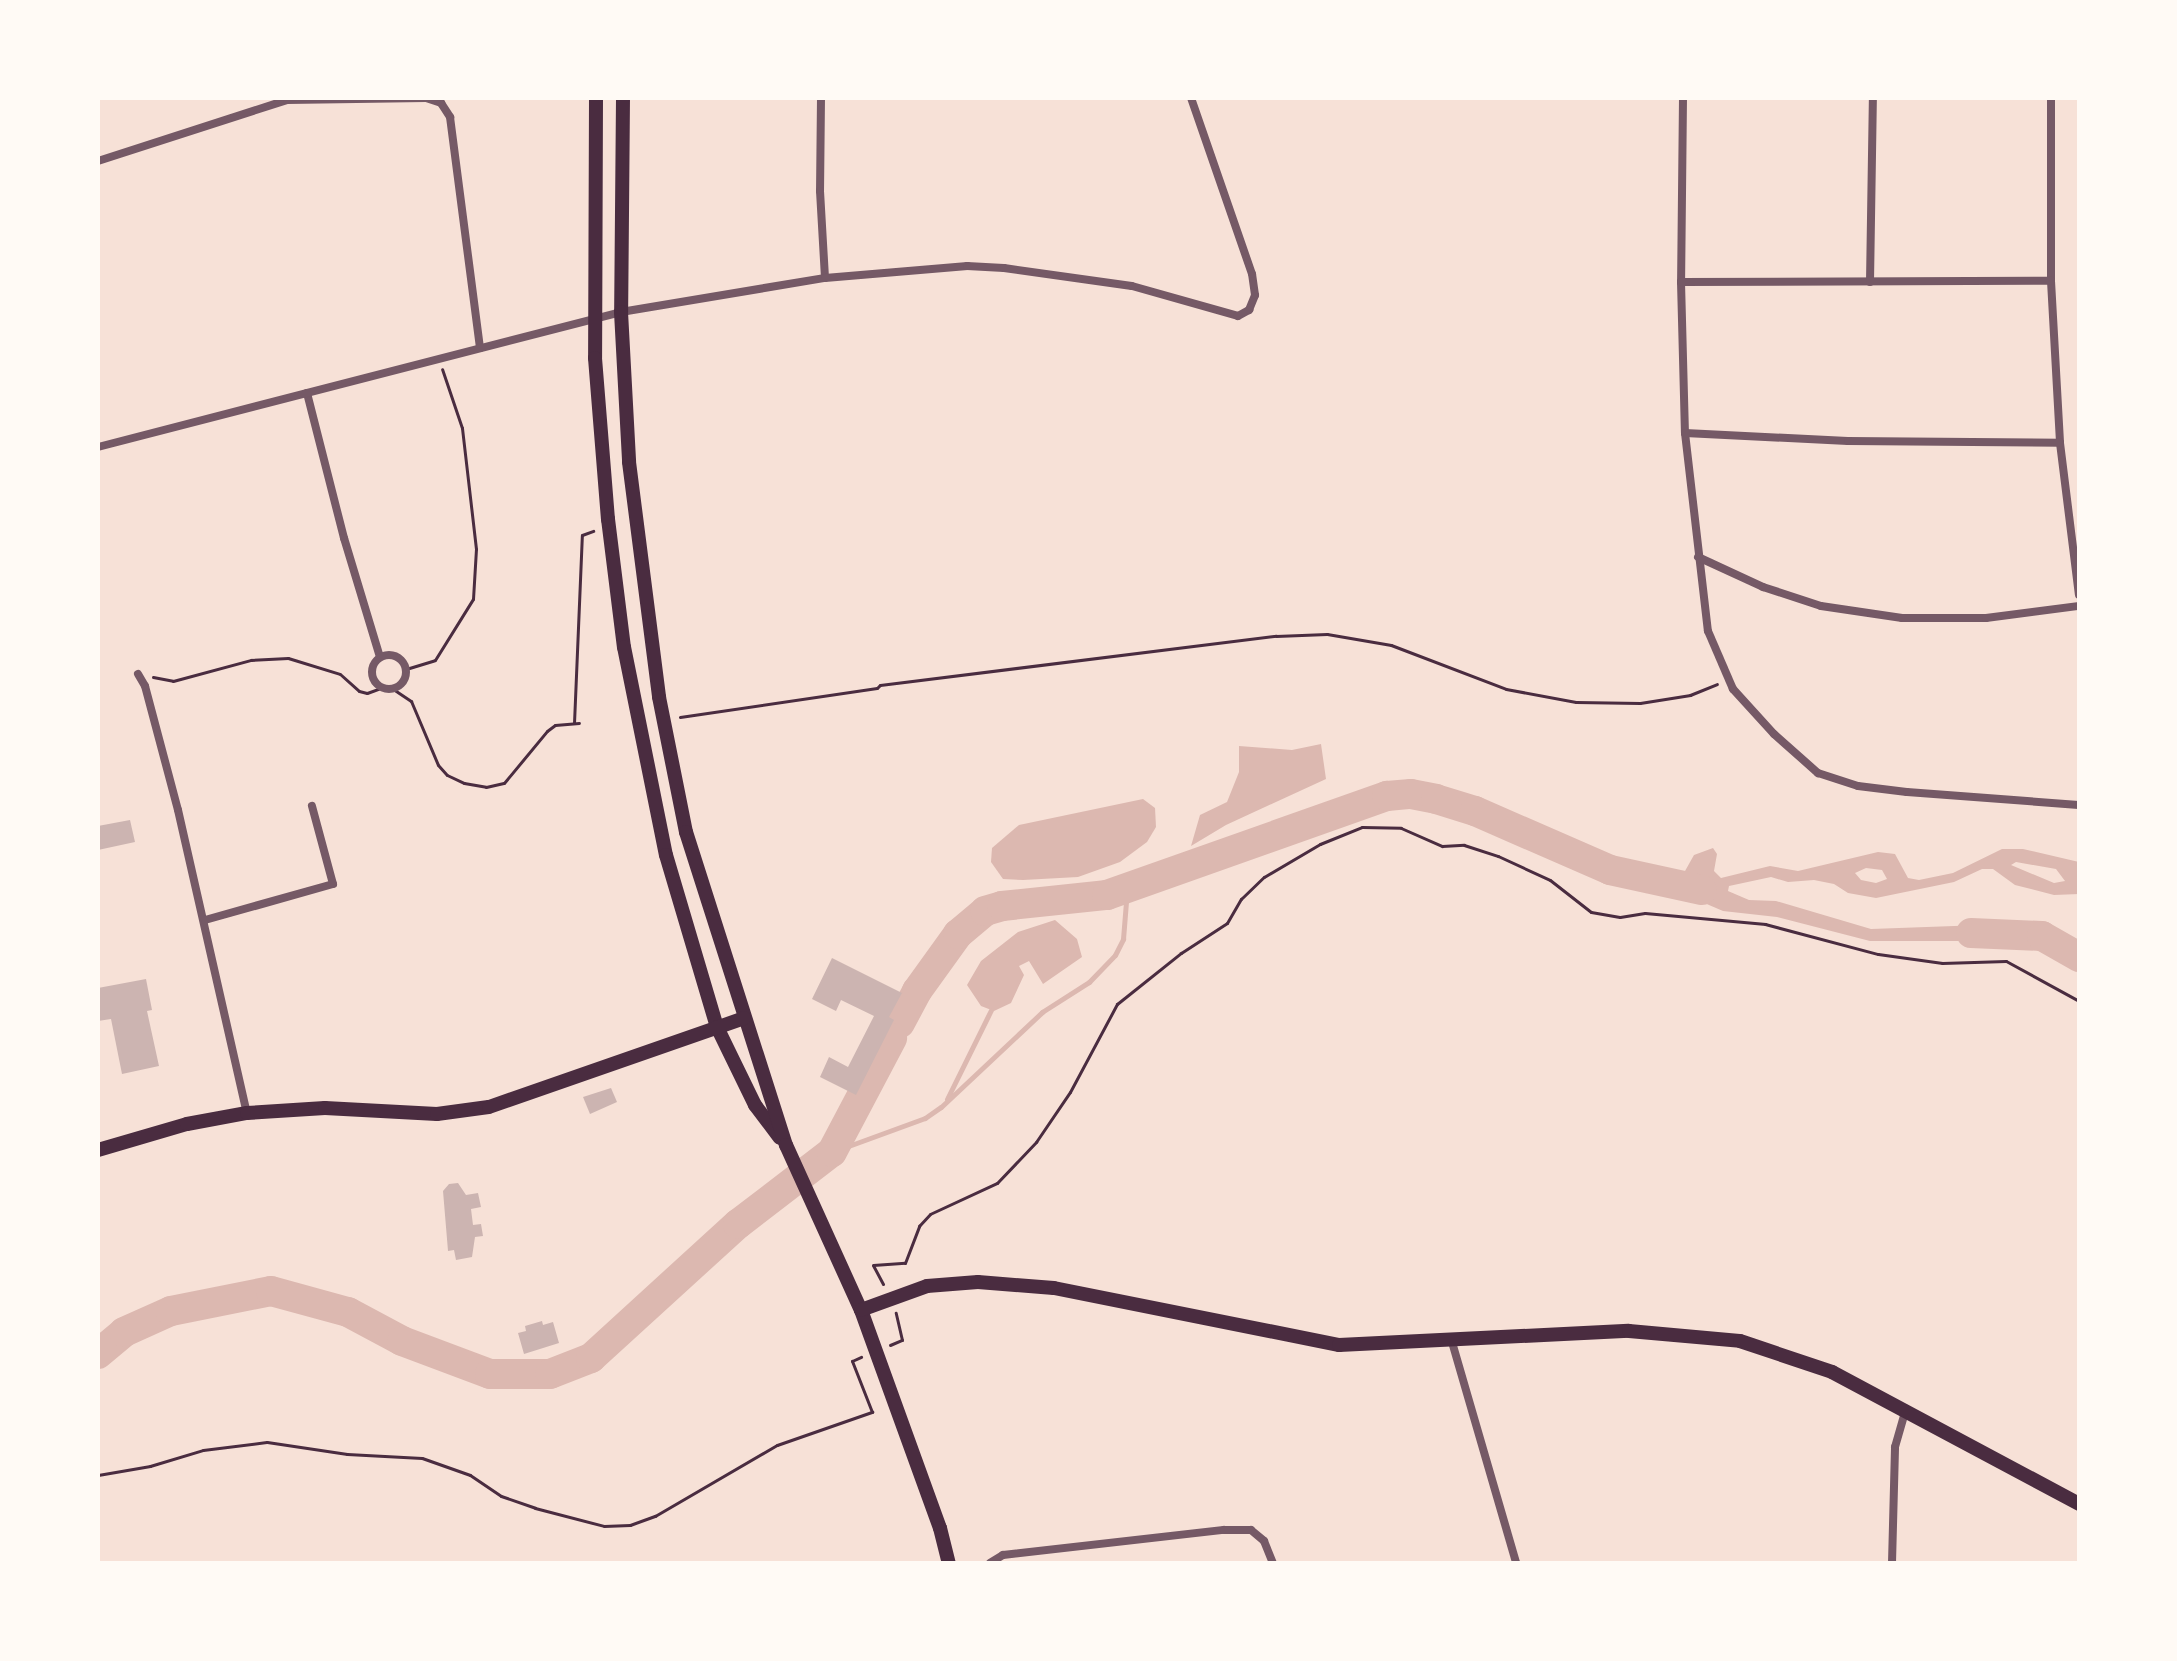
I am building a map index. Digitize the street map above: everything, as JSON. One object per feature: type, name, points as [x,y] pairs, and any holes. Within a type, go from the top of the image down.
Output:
[{"type":"main road","points":[[596,98],[594,320],[608,519],[624,647],[666,855],[717,1027],[755,1105],[786,1145]]},
{"type":"main road","points":[[623,98],[621,312],[629,462],[663,720],[694,862],[786,1145],[861,1310],[940,1528],[949,1563]]},
{"type":"main road","points":[[98,1150],[187,1124],[247,1113],[325,1108],[437,1114],[484,1108],[744,1018]]},
{"type":"main road","points":[[861,1310],[927,1286],[978,1282],[1069,1291],[1339,1345],[1452,1342],[1629,1331],[1740,1341],[1832,1372],[2079,1504]]},
{"type":"street","points":[[98,161],[287,99],[426,98],[441,103],[450,117],[480,348]]},
{"type":"street","points":[[821,98],[820,222],[825,278]]},
{"type":"street","points":[[98,447],[621,312],[825,278],[967,266],[1004,268],[1132,286],[1238,316],[1249,310],[1255,295],[1252,274],[1191,98]]},
{"type":"street","points":[[1683,98],[1681,282],[1685,433],[1708,631],[1728,680],[1774,734],[1818,773],[1858,786],[2079,805]]},
{"type":"street","points":[[1870,282],[1873,98]]},
{"type":"street","points":[[2051,98],[2051,281],[2060,443],[2079,595]]},
{"type":"street","points":[[1681,282],[2051,281]]},
{"type":"street","points":[[307,393],[344,538],[380,657]]},
{"type":"street","points":[[1685,433],[1848,441],[2060,443]]},
{"type":"street","points":[[1698,557],[1763,587],[1821,606],[1902,618],[1986,618],[2079,606]]},
{"type":"street","points":[[396,656],[406,669],[402,684],[393,689],[381,688],[373,680],[371,670],[380,657],[396,656]]},
{"type":"street","points":[[138,674],[151,706],[205,920],[247,1113]]},
{"type":"street","points":[[205,920],[333,884],[312,806]]},
{"type":"street","points":[[1452,1342],[1516,1563]]},
{"type":"street","points":[[1892,1563],[1895,1447],[1906,1409]]},
{"type":"street","points":[[992,1562],[1003,1555],[1050,1549],[1224,1530],[1251,1530],[1264,1541],[1273,1563]]},
{"type":"path","points":[[2068,98],[2079,98]]},
{"type":"path","points":[[406,669],[435,660],[473,599],[476,549],[462,428],[438,360]]},
{"type":"path","points":[[393,689],[411,701],[438,765],[447,775],[464,783],[486,787],[504,783],[547,731],[555,725],[576,723],[582,535],[594,530]]},
{"type":"path","points":[[680,717],[877,688],[880,685],[1276,636],[1327,634],[1391,645],[1506,689],[1576,702],[1640,703],[1690,695],[1728,680]]},
{"type":"path","points":[[138,674],[173,681],[251,660],[288,658],[340,674],[359,691],[367,693],[381,688]]},
{"type":"path","points":[[902,1340],[898,1318],[873,1265],[905,1263],[919,1226],[930,1214],[997,1183],[1036,1142],[1070,1092],[1117,1004],[1181,953],[1227,923],[1241,899],[1264,877],[1320,844],[1362,827],[1401,828],[1442,846],[1464,845],[1498,856],[1550,880],[1591,912],[1620,917],[1645,913],[1765,924],[1839,945],[1942,963],[2006,961],[2079,1001]]},
{"type":"path","points":[[98,1475],[150,1466],[203,1450],[267,1442],[347,1454],[422,1458],[470,1475],[501,1496],[535,1508],[604,1526],[630,1525],[655,1516],[777,1445],[872,1412]]},
{"type":"shaded area","points":[[1321,744],[1326,779],[1226,825],[1191,846],[1200,815],[1227,802],[1239,772],[1239,746],[1292,750]]},
{"type":"shaded area","points":[[1143,799],[1155,808],[1156,827],[1147,842],[1120,862],[1078,877],[1023,880],[1003,879],[991,862],[992,848],[1019,825]]},
{"type":"shaded area","points":[[1713,848],[1717,854],[1714,871],[1721,878],[1770,866],[1798,871],[1878,852],[1895,854],[1908,878],[1919,880],[1953,873],[2002,849],[2023,849],[2079,862],[2079,894],[2054,895],[2015,885],[1993,869],[1982,869],[1954,882],[1876,898],[1848,893],[1834,884],[1814,880],[1788,882],[1771,877],[1729,886],[1728,891],[1749,900],[1776,901],[1871,929],[2010,924],[2010,941],[1870,941],[1777,917],[1723,911],[1695,899],[1660,892],[1666,871],[1685,871],[1694,855]],"holes":[[[2016,862],[2056,869],[2065,881],[2054,883],[2011,865]],[[1866,868],[1882,870],[1887,879],[1876,883],[1861,880],[1855,873]]]},
{"type":"shaded area","points":[[1055,920],[1077,939],[1082,957],[1043,984],[1029,961],[1019,966],[1024,975],[1011,1003],[994,1011],[981,1006],[967,985],[981,961],[1018,932]]},
{"type":"building","points":[[130,820],[135,842],[98,850],[98,826]]},
{"type":"building","points":[[832,958],[902,993],[889,1017],[894,1020],[856,1095],[820,1077],[829,1057],[848,1067],[874,1016],[841,1000],[836,1011],[812,999]]},
{"type":"building","points":[[146,979],[152,1010],[147,1011],[159,1066],[122,1074],[111,1019],[98,1021],[98,988]]},
{"type":"building","points":[[611,1088],[617,1102],[590,1114],[583,1097]]},
{"type":"building","points":[[458,1183],[466,1195],[478,1193],[481,1207],[471,1209],[473,1225],[481,1224],[483,1236],[475,1237],[472,1257],[456,1260],[454,1250],[448,1251],[443,1191],[449,1184]]},
{"type":"building","points":[[542,1321],[543,1325],[553,1322],[559,1343],[524,1354],[518,1333],[526,1331],[525,1326]]},
{"type":"waterway","points":[[900,1023],[917,991],[958,934],[985,911],[1002,906],[1107,895],[1387,796],[1411,794],[1436,799],[1475,811],[1610,870],[1702,890]]},
{"type":"waterway","points":[[832,1152],[925,1118],[941,1107],[1042,1012],[1089,982],[1115,955],[1123,939],[1127,889]]},
{"type":"waterway","points":[[1971,933],[2042,936],[2079,957]]},
{"type":"waterway","points":[[947,1099],[991,1010]]},
{"type":"waterway","points":[[98,1354],[124,1332],[171,1311],[271,1291],[348,1312],[402,1341],[490,1374],[550,1374],[591,1358],[738,1224],[832,1152],[892,1038]]}]
